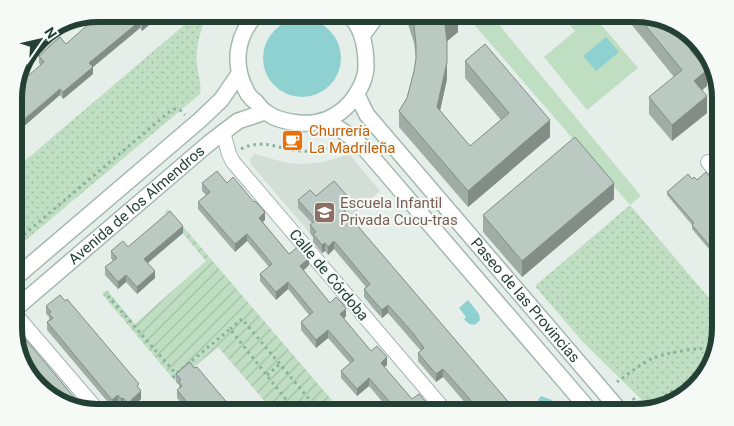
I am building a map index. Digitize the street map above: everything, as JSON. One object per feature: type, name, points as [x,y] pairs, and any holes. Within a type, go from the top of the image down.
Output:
[{"type":"street","points":[[244,22],[238,57],[239,74],[248,94],[265,112],[282,121],[308,124],[334,117],[345,109],[357,95],[366,72],[366,53],[362,36],[355,22]]},
{"type":"street","points":[[362,36],[372,22]]},
{"type":"street","name":"Avenida de los Almendros","points":[[22,271],[200,120],[221,100],[239,74]]},
{"type":"street","name":"Paseo de las Provincias","points":[[357,95],[367,115],[613,403]]},
{"type":"street","name":"Avenida de los Almendros","points":[[22,302],[223,132],[238,121],[265,112]]},
{"type":"street","name":"Paseo de las Provincias","points":[[324,121],[348,134],[366,150],[583,403]]},
{"type":"street","name":"Calle de Córdoba","points":[[223,132],[233,162],[439,403]]},
{"type":"street","points":[[708,162],[711,166]]},
{"type":"street","points":[[22,323],[91,403]]},
{"type":"path","points":[[22,236],[168,113],[174,109],[180,110],[187,118]]},
{"type":"path","points":[[233,153],[247,146],[266,143],[290,150],[302,151],[320,150],[340,145]]},
{"type":"path","points":[[108,296],[176,374]]},
{"type":"path","points":[[172,378],[242,319],[313,404]]},
{"type":"path","points":[[230,329],[289,404]]},
{"type":"path","points":[[617,382],[653,358],[692,349],[708,348]]},
{"type":"path","points":[[267,375],[280,364]]},
{"type":"path","points":[[656,400],[674,390],[681,388]]},
{"type":"shaded area","name":"Escuela Infantil Privada Cucu-tras","points":[[254,154],[283,162],[299,164],[317,163],[349,154],[380,191],[319,244],[251,164],[250,159]]},
{"type":"green space","points":[[188,22],[204,22],[197,47],[200,94],[22,243],[22,163]]},
{"type":"green space","points":[[472,22],[497,22],[641,196],[630,205]]},
{"type":"green space","points":[[567,22],[599,22],[638,68],[587,110],[544,57],[575,31]]},
{"type":"green space","points":[[630,205],[711,300],[711,332],[707,352],[696,374],[678,391],[669,396],[644,403],[582,341],[535,286]]},
{"type":"green space","points":[[168,209],[335,404],[267,404],[218,347],[176,382],[102,294],[107,290],[135,324],[206,261],[165,212]]},
{"type":"water","points":[[287,22],[317,22],[324,25],[335,36],[341,50],[341,66],[335,80],[324,91],[310,97],[294,97],[280,91],[269,80],[263,66],[263,50],[269,36],[280,25]]},
{"type":"water","points":[[606,37],[619,52],[596,71],[583,56]]},
{"type":"water","points":[[468,300],[479,314],[480,320],[474,325],[464,319],[466,317],[459,308]]},
{"type":"water","points":[[541,396],[555,403],[539,403],[538,400]]},
{"type":"building","points":[[139,22],[89,63],[93,67],[63,92],[60,89],[22,121],[22,99],[26,78],[44,62],[39,56],[60,37],[66,44],[89,23]]},
{"type":"building","points":[[413,22],[450,22],[445,26],[447,62],[437,107],[470,146],[509,113],[465,61],[485,44],[550,120],[468,191],[399,111],[407,98],[414,71],[416,44]]},
{"type":"building","points":[[643,23],[664,28],[682,38],[692,48],[690,50],[706,71],[694,81],[707,96],[672,125],[649,97],[682,70]]},
{"type":"building","points":[[575,137],[614,183],[522,261],[483,215]]},
{"type":"building","points":[[217,171],[227,183],[233,177],[265,212],[259,218],[289,254],[299,246],[309,258],[300,266],[330,303],[336,297],[342,303],[346,309],[340,314],[371,351],[377,346],[387,357],[381,363],[412,399],[419,394],[427,403],[391,403],[369,378],[357,389],[341,371],[354,360],[328,330],[316,340],[301,322],[313,312],[288,282],[276,292],[260,274],[272,264],[247,234],[235,244],[198,202],[210,192],[202,183]]},
{"type":"building","points":[[706,172],[711,178],[711,247],[692,225],[694,223],[667,192],[688,174],[692,179],[694,177],[697,180]]},
{"type":"building","points":[[334,181],[348,197],[339,204],[510,403],[473,403],[443,369],[436,374],[418,353],[424,348],[413,333],[388,305],[382,310],[373,300],[364,289],[370,284],[334,241],[328,247],[325,243],[322,245],[313,234],[316,232],[310,225],[316,220],[298,200],[310,190],[316,196]]},
{"type":"building","points":[[170,211],[183,226],[144,259],[155,271],[137,287],[126,275],[118,282],[105,267],[117,258],[111,251],[123,241],[128,247]]},
{"type":"building","points":[[60,295],[65,301],[67,299],[139,384],[137,386],[141,391],[128,403],[118,395],[112,400],[47,322],[53,318],[46,306]]},
{"type":"building","points":[[26,340],[76,400],[52,388],[35,370],[24,342]]},
{"type":"building","points":[[190,362],[194,368],[197,367],[228,404],[188,404],[177,390],[182,386],[179,382],[181,380],[176,374]]},
{"type":"place","name":"Churrería La Madrileña","points":[[293,140]]},
{"type":"place","name":"Escuela Infantil Privada Cucu-tras","points":[[324,212]]}]
